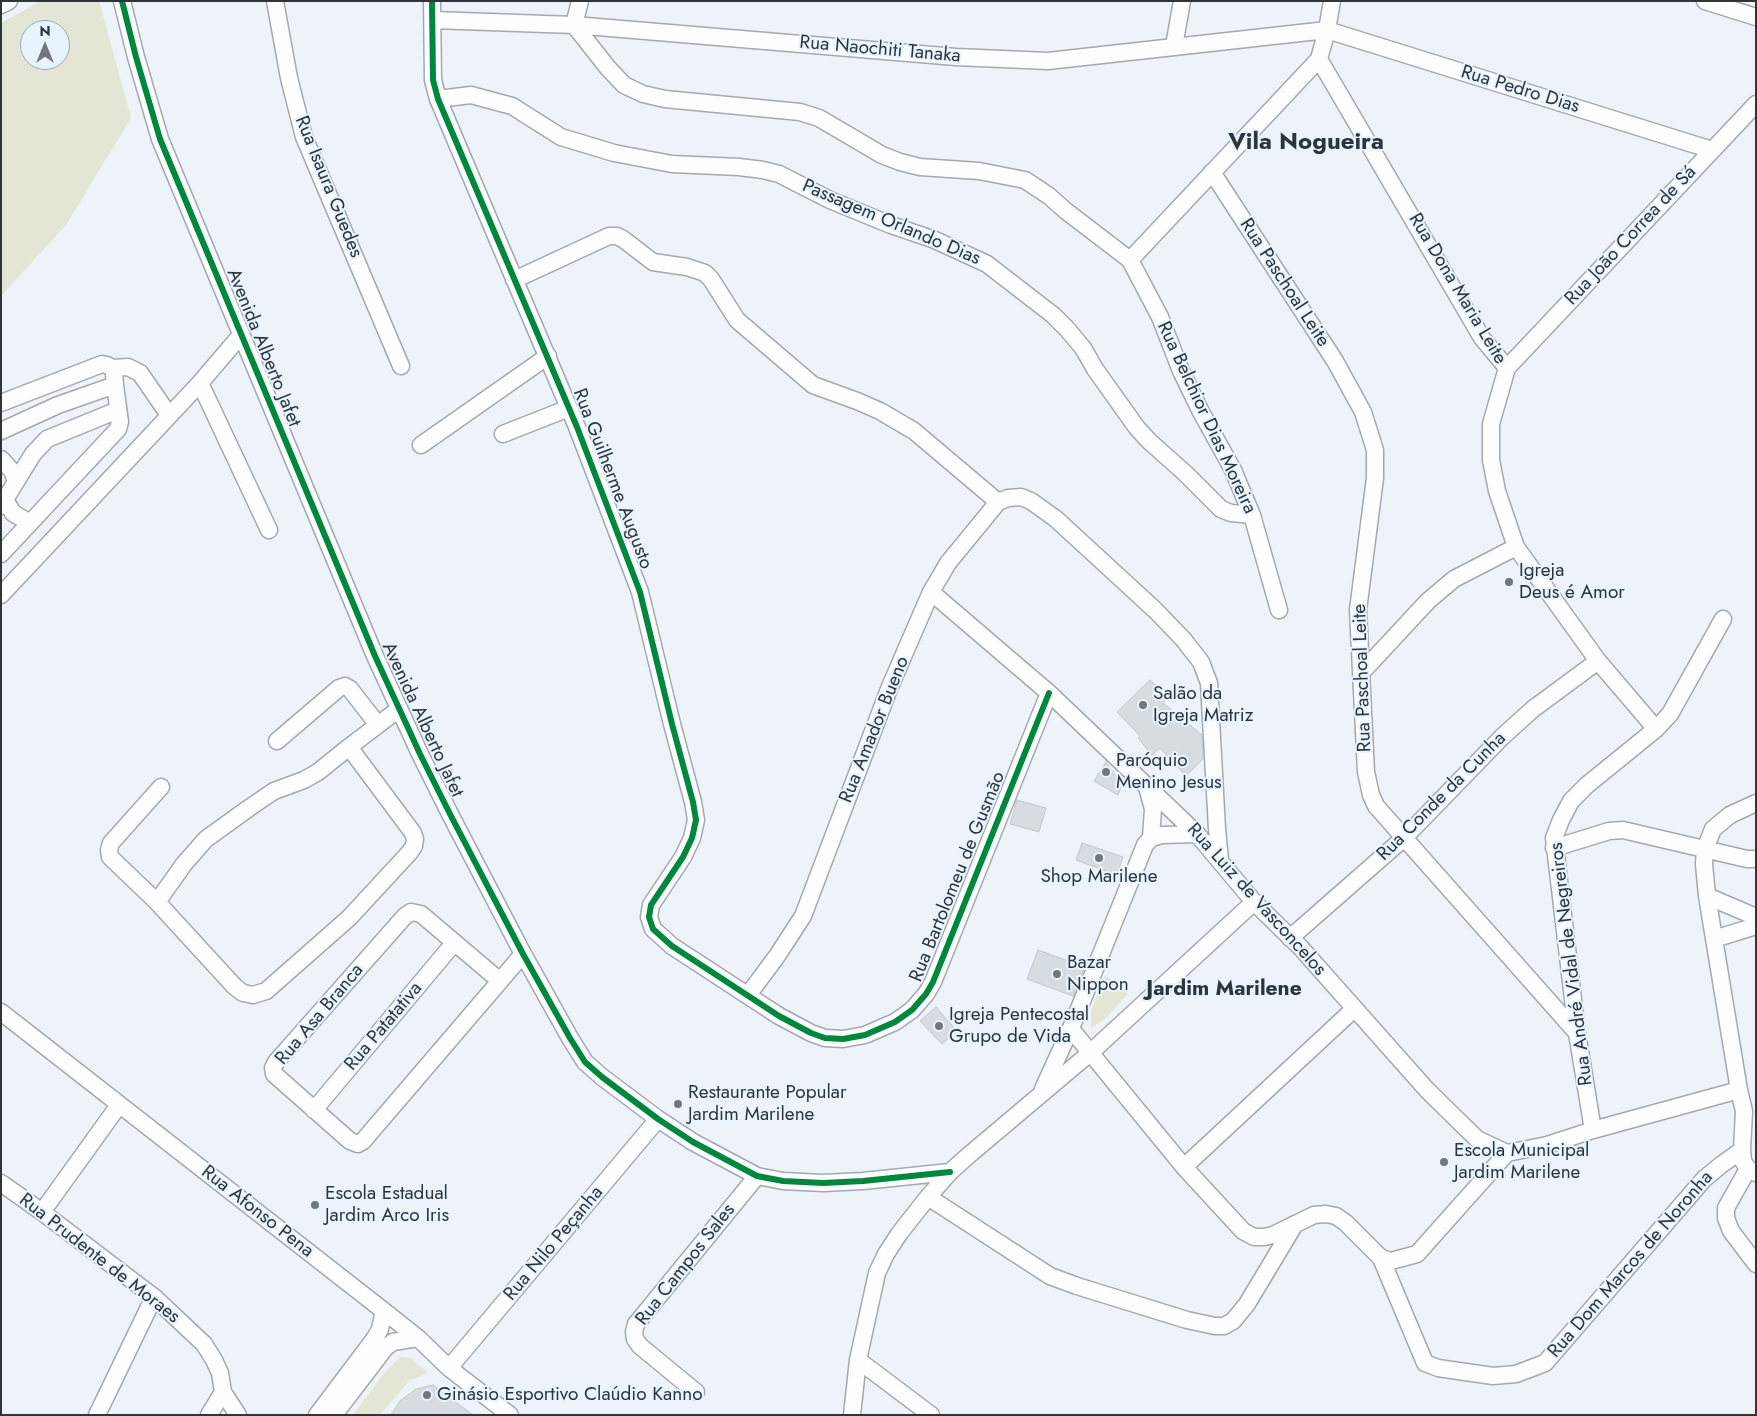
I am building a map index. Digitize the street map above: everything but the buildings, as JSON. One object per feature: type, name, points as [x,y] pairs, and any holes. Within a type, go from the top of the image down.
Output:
[{"type":"street","points":[[1,5],[10,1]]},
{"type":"street","name":"Avenida Alberto Jafet","points":[[122,1],[160,139],[357,614],[438,791],[523,954],[570,1038],[586,1062],[602,1077],[658,1119],[693,1142],[757,1176],[783,1181],[823,1183],[950,1172]]},
{"type":"street","name":"Rua Isaura Guedes","points":[[275,1],[289,78],[304,137],[401,366]]},
{"type":"street","name":"Rua Guilherme Augusto","points":[[432,1],[433,80],[438,99],[548,356],[640,592],[696,820],[692,838],[683,857],[649,910],[649,917],[653,928],[672,946]]},
{"type":"street","points":[[580,1],[574,25],[624,85],[642,94],[665,99],[800,112],[818,118],[900,162],[920,167],[979,171],[1025,180],[1043,191],[1066,212],[1130,260],[1319,59],[1332,1]]},
{"type":"street","points":[[1174,46],[1182,1]]},
{"type":"street","points":[[1705,1],[1756,17]]},
{"type":"street","name":"Rua Naochiti Tanaka","points":[[433,20],[574,25],[956,57],[1048,61],[1327,30]]},
{"type":"street","name":"Rua Pedro Dias","points":[[1327,30],[1712,150]]},
{"type":"street","name":"Rua Dona Maria Leite","points":[[1319,59],[1482,338],[1507,368],[1491,424],[1491,460],[1497,491],[1516,547],[1598,661],[1656,729]]},
{"type":"street","name":"Passagem Orlando Dias","points":[[438,99],[471,95],[512,106],[561,137],[614,153],[672,164],[739,167],[779,174],[830,200],[891,225],[935,240],[987,264],[1048,311],[1067,329],[1083,348],[1095,369],[1137,428],[1149,441],[1221,509],[1231,513],[1252,515]]},
{"type":"street","name":"Rua João Correa de Sá","points":[[1507,368],[1756,104]]},
{"type":"street","name":"Rua Paschoal Leite","points":[[1212,172],[1335,361],[1363,412],[1375,450],[1375,478],[1358,610],[1366,772],[1371,795],[1376,806],[1577,1033]]},
{"type":"street","points":[[514,280],[608,236],[617,236],[623,239],[653,262],[687,267],[705,273],[738,320],[813,385],[880,411],[914,431],[998,502],[1015,496],[1031,501],[1056,519],[1183,639],[1201,662],[1209,683],[1220,860]]},
{"type":"street","name":"Rua Belchior Dias Moreira","points":[[1130,260],[1160,317],[1182,372],[1201,412],[1233,470],[1252,515],[1279,610]]},
{"type":"street","points":[[1,595],[169,416],[242,335]]},
{"type":"street","points":[[421,445],[548,356]]},
{"type":"street","points":[[1,403],[102,364],[112,368],[128,367],[140,373],[169,416]]},
{"type":"street","points":[[1,554],[118,429],[120,422],[112,368]]},
{"type":"street","points":[[200,382],[269,530]]},
{"type":"street","points":[[1,430],[58,405],[115,385]]},
{"type":"street","points":[[58,405],[68,430]]},
{"type":"street","points":[[503,434],[569,408]]},
{"type":"street","points":[[30,523],[13,513],[3,503],[40,447],[47,440],[68,430],[118,410]]},
{"type":"street","points":[[1,459],[12,471],[16,481]]},
{"type":"street","name":"Rua Amador Bueno","points":[[748,995],[777,956],[802,916],[889,689],[931,592],[948,563],[998,502]]},
{"type":"street","points":[[1361,673],[1428,601],[1454,579],[1516,547]]},
{"type":"street","name":"Rua Luiz de Vasconcelos","points":[[931,592],[1049,693],[1198,834],[1254,902],[1290,938],[1427,1090],[1477,1139],[1507,1153]]},
{"type":"street","name":"Rua André Vidal de Negreiros","points":[[1593,1130],[1577,1033],[1554,838],[1571,801],[1587,785],[1656,729],[1670,714],[1723,619]]},
{"type":"street","name":"Rua Conde da Cunha","points":[[1290,938],[1404,838],[1502,737],[1533,709],[1598,661]]},
{"type":"street","points":[[277,741],[339,688],[345,686],[350,689],[378,725]]},
{"type":"street","name":"Rua Bartolomeu de Gusmão","points":[[672,946],[779,1016],[811,1033],[825,1038],[843,1039],[865,1035],[895,1022],[912,1010],[926,994],[933,982],[1049,693]]},
{"type":"street","points":[[158,902],[184,864],[206,839],[274,791],[304,780],[318,772],[399,709]]},
{"type":"street","points":[[161,788],[111,843],[110,857],[158,902],[243,993],[253,995],[266,991],[349,918],[414,846],[415,839],[413,833],[349,747]]},
{"type":"street","points":[[1042,1092],[1070,1029],[1141,852],[1151,838],[1153,808],[1146,785]]},
{"type":"street","points":[[1756,802],[1730,815],[1713,829],[1704,857],[1707,896],[1744,1112],[1742,1150],[1744,1161],[1752,1171],[1726,1208],[1726,1218],[1731,1231],[1756,1264]]},
{"type":"street","points":[[1554,848],[1609,831],[1623,830],[1704,857],[1756,859]]},
{"type":"street","points":[[1151,838],[1171,834],[1198,834]]},
{"type":"street","points":[[1707,896],[1756,917]]},
{"type":"street","points":[[852,1415],[858,1360],[877,1273],[899,1234],[950,1172],[1090,1053],[1254,902]]},
{"type":"street","name":"Rua Asa Branca","points":[[500,981],[421,914],[411,912],[405,916],[276,1062],[273,1068],[274,1074],[350,1141],[358,1144],[363,1141],[500,981],[523,954]]},
{"type":"street","points":[[1714,939],[1756,926]]},
{"type":"street","name":"Rua Patatativa","points":[[314,1110],[454,943]]},
{"type":"street","points":[[1184,1167],[1354,1009]]},
{"type":"street","name":"Rua Afonso Pena","points":[[1,1012],[384,1311],[418,1338],[449,1368],[510,1415]]},
{"type":"street","points":[[1070,1029],[1184,1167],[1243,1231],[1254,1237],[1264,1237],[1314,1215],[1326,1214],[1336,1216],[1346,1223],[1381,1258],[1391,1261],[1417,1254],[1507,1153],[1547,1145],[1593,1130],[1739,1090]]},
{"type":"street","points":[[42,1212],[119,1105]]},
{"type":"street","name":"Rua Nilo Peçanha","points":[[449,1368],[658,1119]]},
{"type":"street","name":"Rua Dom Marcos de Noronha","points":[[1381,1258],[1426,1363],[1438,1368],[1493,1376],[1516,1374],[1545,1363],[1704,1179],[1742,1150]]},
{"type":"street","name":"Rua Campos Sales","points":[[696,1392],[640,1346],[635,1340],[636,1324],[757,1176]]},
{"type":"street","name":"Rua Prudente de Moraes","points":[[1,1183],[154,1297],[204,1344],[217,1366],[223,1392],[238,1415]]},
{"type":"street","points":[[928,1197],[1050,1276],[1187,1320],[1215,1326],[1224,1326],[1233,1320],[1247,1304],[1295,1224]]},
{"type":"street","points":[[97,1415],[154,1297]]},
{"type":"street","points":[[317,1415],[375,1338],[380,1329],[384,1311]]},
{"type":"street","points":[[334,1415],[386,1347],[393,1342],[418,1338]]},
{"type":"street","points":[[858,1360],[931,1415]]},
{"type":"street","points":[[209,1415],[223,1392]]},
{"type":"green space","points":[[41,1],[99,1],[131,118],[66,225],[1,296],[1,23]]},
{"type":"green space","points":[[1106,976],[1128,994],[1105,1019],[1091,1028],[1091,1012],[1103,979]]},
{"type":"green space","points":[[400,1357],[411,1358],[428,1373],[410,1380],[380,1415],[353,1415],[386,1371]]},
{"type":"cycle path","points":[[122,1],[160,139],[375,656],[451,816],[523,954],[585,1062],[658,1119],[693,1142],[757,1176],[783,1181],[823,1183],[950,1172]]},
{"type":"cycle path","points":[[432,1],[433,80],[438,99],[577,427],[640,592],[693,802],[696,820],[692,838],[683,857],[651,905],[649,917],[653,929],[672,946],[779,1016],[811,1033],[825,1038],[843,1039],[865,1035],[895,1022],[912,1010],[926,994],[933,982],[1049,693]]},
{"type":"place","name":"Igreja Deus é Amor","points":[[1509,582]]},
{"type":"place","name":"Salão da Igreja Matriz","points":[[1143,705]]},
{"type":"place","name":"Paróquio Menino Jesus","points":[[1106,772]]},
{"type":"place","name":"Shop Marilene","points":[[1099,858]]},
{"type":"place","name":"Bazar Nippon","points":[[1057,974]]},
{"type":"place","name":"Igreja Pentecostal Grupo de Vida","points":[[939,1026]]},
{"type":"place","name":"Restaurante Popular Jardim Marilene","points":[[678,1104]]},
{"type":"place","name":"Escola Municipal Jardim Marilene","points":[[1444,1162]]},
{"type":"place","name":"Escola Estadual Jardim Arco Iris","points":[[315,1205]]},
{"type":"place","name":"Ginásio Esportivo Claúdio Kanno","points":[[427,1395]]},
{"type":"district","name":"Vila Nogueira","points":[[1306,143]]},
{"type":"district","name":"Jardim Marilene","points":[[1224,990]]}]
